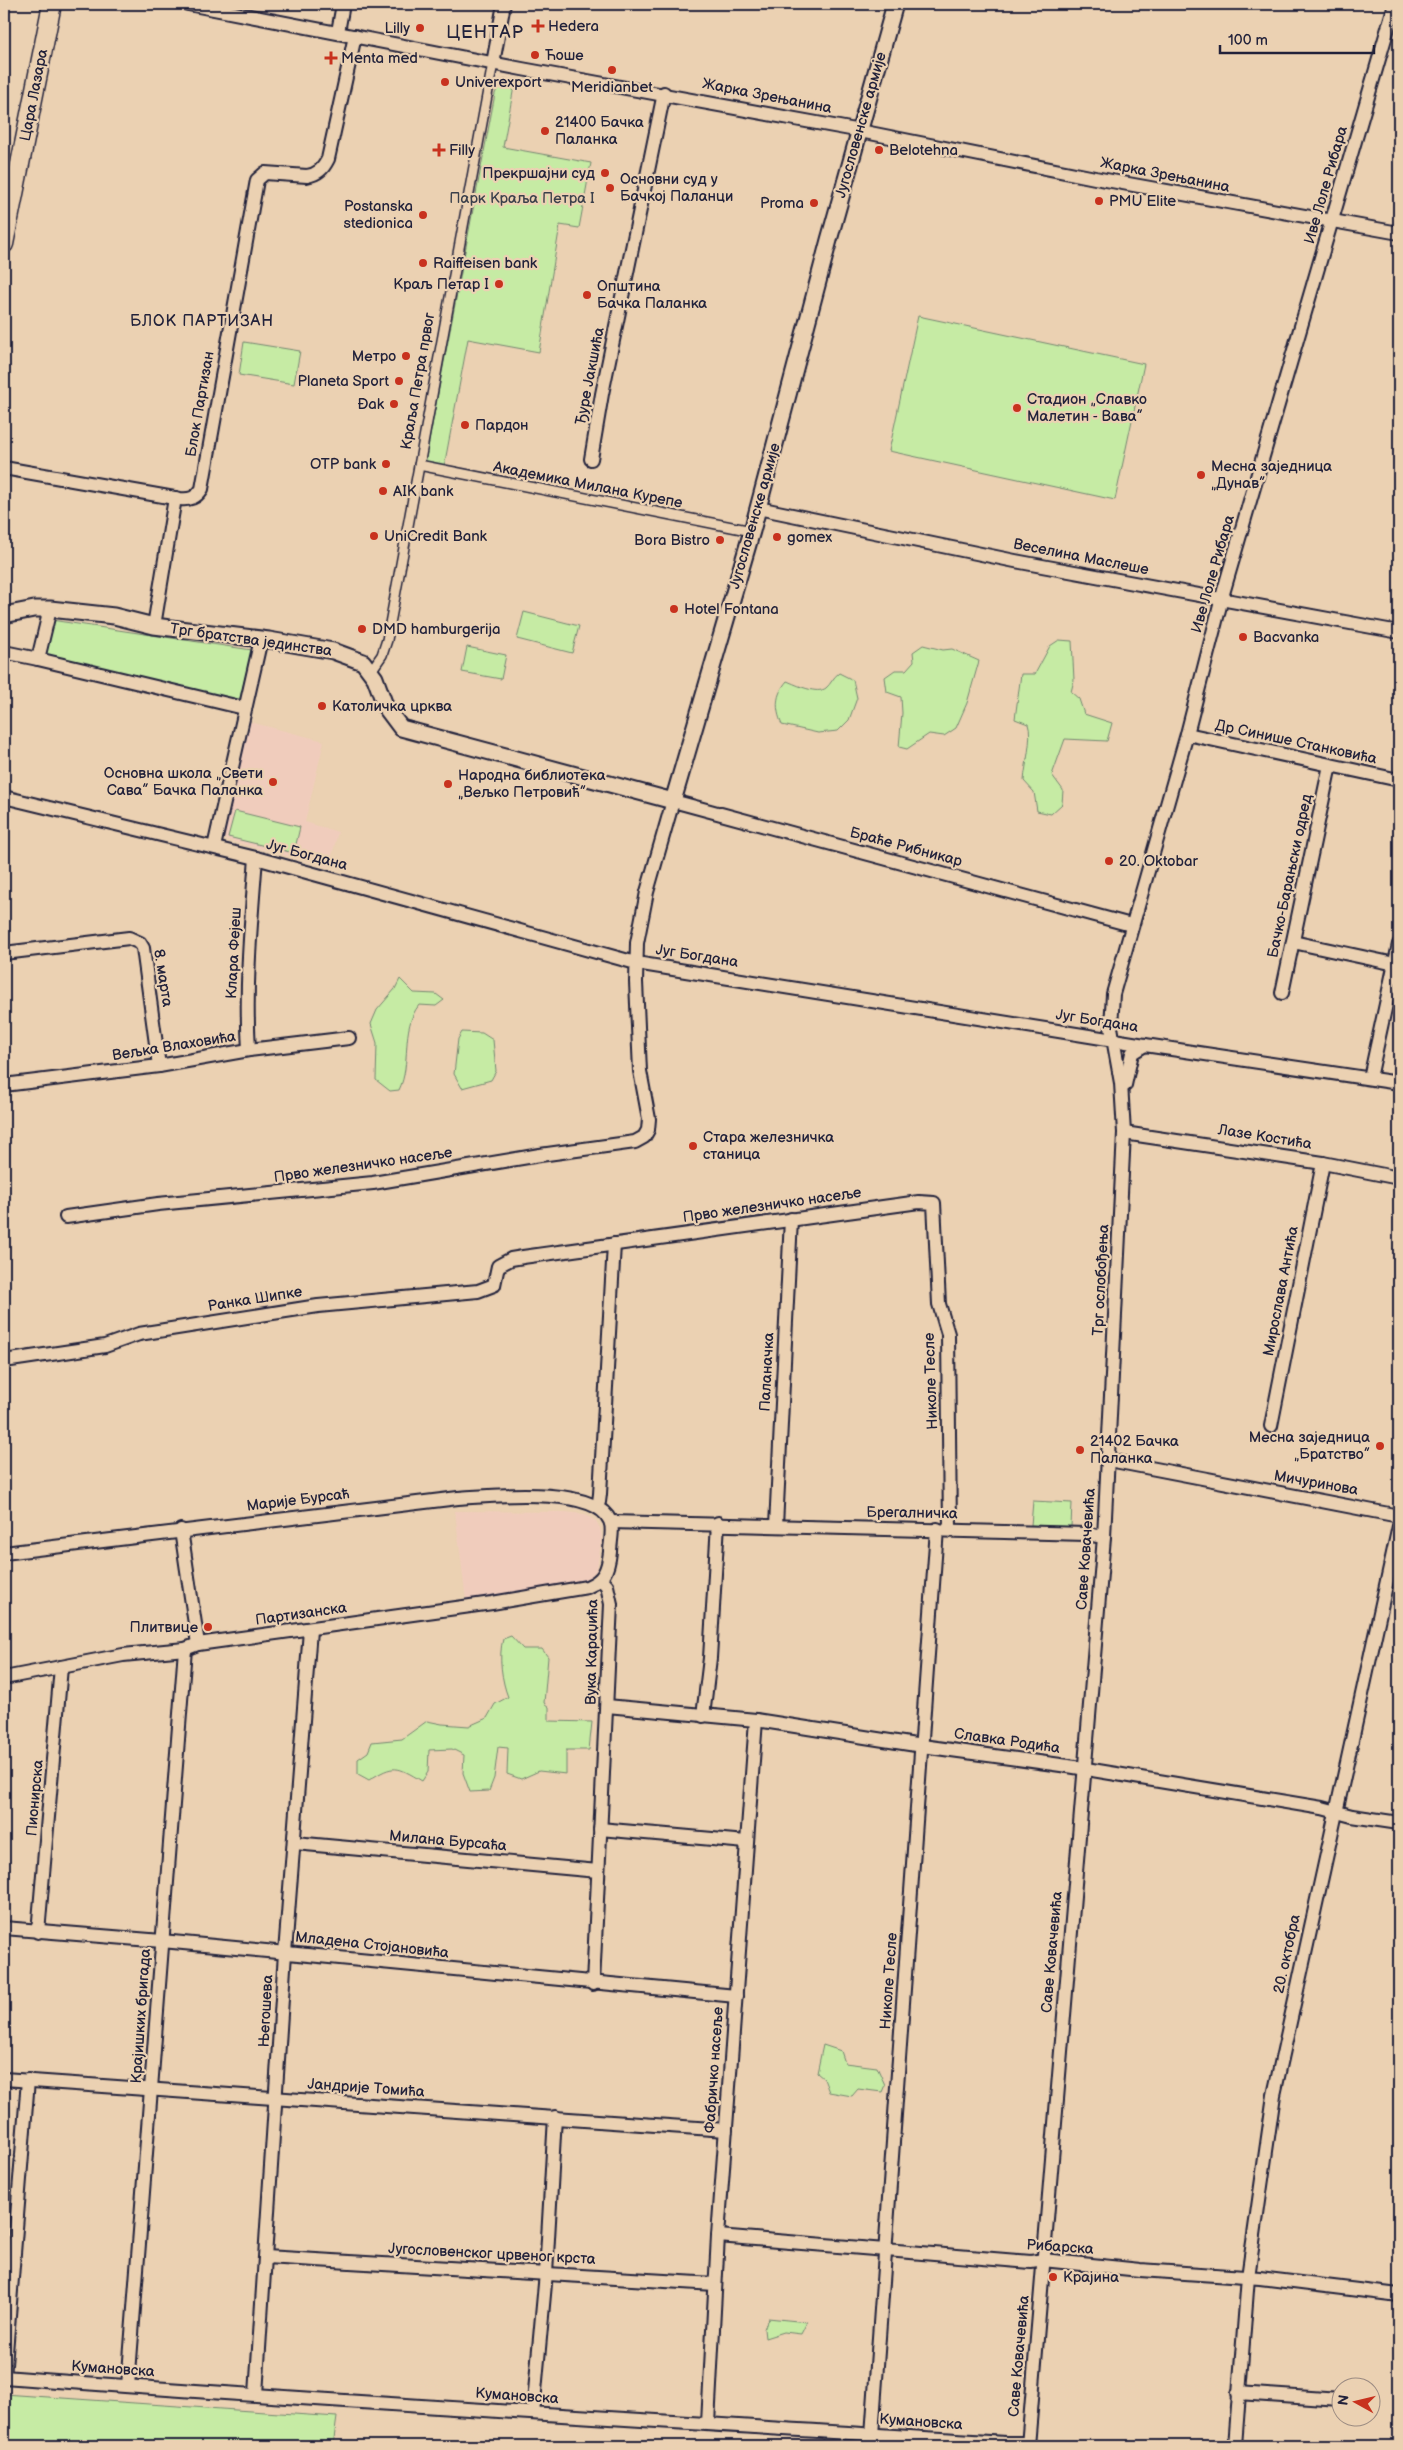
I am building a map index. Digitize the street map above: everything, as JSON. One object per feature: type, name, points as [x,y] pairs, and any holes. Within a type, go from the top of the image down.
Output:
[{"type":"main road","name":"Цара Лазара","points":[[4,244],[52,4]]},
{"type":"street","name":"Жарка Зрењанина","points":[[188,4],[492,63],[860,130],[1085,176],[1332,223],[1399,233]]},
{"type":"street","points":[[338,32],[343,4]]},
{"type":"street","name":"Краља Петра првог","points":[[371,671],[382,655],[387,640],[504,4]]},
{"type":"street","name":"Југословенске армије","points":[[650,1119],[640,1071],[636,963],[637,943],[647,892],[752,532],[895,4]]},
{"type":"street","name":"Иве Лоле Рибара","points":[[1113,1040],[1111,1014],[1113,994],[1131,925],[1187,734],[1221,600],[1332,223],[1394,4]]},
{"type":"street","name":"Блок Партизан","points":[[4,468],[188,500],[198,494],[202,489],[257,180],[265,172],[307,176],[313,175],[324,167],[328,159],[355,36]]},
{"type":"street","name":"Ђуре Јакшића","points":[[591,459],[664,93]]},
{"type":"street","name":"Академика Милана Курепе","points":[[419,465],[752,532]]},
{"type":"street","points":[[154,626],[174,498]]},
{"type":"street","name":"Веселина Маслеше","points":[[758,508],[979,554],[1399,632]]},
{"type":"street","name":"Трг братства јединства","points":[[4,615],[34,609],[50,609],[114,616],[154,626],[261,639],[334,651],[356,658],[371,671]]},
{"type":"street","points":[[38,659],[50,609]]},
{"type":"street","points":[[214,847],[261,639]]},
{"type":"street","points":[[4,652],[244,708]]},
{"type":"street","points":[[371,671],[386,708],[401,728],[673,801]]},
{"type":"street","name":"Др Синише Станковића","points":[[1187,734],[1399,780]]},
{"type":"street","name":"Бачко-Барањски одред","points":[[1282,993],[1330,765]]},
{"type":"street","name":"Југ Богдана","points":[[4,797],[256,858],[636,963],[1113,1040],[1399,1083]]},
{"type":"street","name":"Браће Рибникар","points":[[673,801],[1131,925]]},
{"type":"street","name":"Клара Фејеш","points":[[249,1050],[247,1020],[250,932],[256,858]]},
{"type":"street","name":"8. марта","points":[[4,953],[129,938],[140,943],[143,948],[159,1066]]},
{"type":"street","points":[[1293,942],[1395,964]]},
{"type":"street","points":[[1370,1078],[1399,944]]},
{"type":"street","name":"Вељка Влаховића","points":[[4,1085],[159,1066],[249,1050],[349,1038]]},
{"type":"street","name":"Трг ослобођења","points":[[1109,1460],[1124,1133],[1123,1100],[1113,1040]]},
{"type":"street","name":"Трг ослобођења","points":[[1123,1100],[1129,1060],[1138,1048],[1145,1045]]},
{"type":"street","name":"Прво железничко насеље","points":[[66,1217],[158,1204],[372,1183],[540,1155],[635,1142],[644,1137],[648,1130],[650,1119]]},
{"type":"street","name":"Лазе Костића","points":[[1124,1133],[1323,1162],[1399,1178]]},
{"type":"street","name":"Мирослава Антића","points":[[1271,1426],[1323,1162]]},
{"type":"street","name":"Прво железничко насеље","points":[[498,1266],[517,1258],[918,1202],[934,1203]]},
{"type":"street","name":"Николе Тесле","points":[[872,2435],[922,1746],[944,1530],[948,1334],[939,1304],[934,1203]]},
{"type":"street","name":"Паланачка","points":[[776,1526],[791,1219]]},
{"type":"street","points":[[611,1522],[596,1506],[599,1502],[600,1494],[614,1244]]},
{"type":"street","name":"Ранка Шипке","points":[[4,1361],[105,1346],[139,1334],[318,1306],[478,1291],[494,1284],[498,1266]]},
{"type":"street","name":"Мичуринова","points":[[1109,1460],[1399,1516]]},
{"type":"street","name":"Саве Ковачевића","points":[[1028,2445],[1109,1460]]},
{"type":"street","name":"Марије Бурсаћ","points":[[4,1553],[181,1530],[458,1498],[554,1496],[596,1506]]},
{"type":"street","name":"Брегалничка","points":[[611,1522],[718,1523],[1086,1534],[1104,1537]]},
{"type":"street","name":"Вука Караџића","points":[[593,1984],[611,1604],[607,1586],[601,1579],[609,1566],[611,1522]]},
{"type":"street","points":[[703,1716],[710,1658],[718,1523]]},
{"type":"street","name":"20. октобра","points":[[1235,2446],[1248,2277],[1274,2095],[1399,1526]]},
{"type":"street","points":[[181,1530],[198,1644]]},
{"type":"street","name":"Партизанска","points":[[4,1678],[123,1655],[310,1630],[587,1587],[601,1579]]},
{"type":"street","name":"Његошева","points":[[256,2394],[277,2099],[285,1953],[310,1630]]},
{"type":"street","name":"Крајишких бригада","points":[[128,2386],[185,1648]]},
{"type":"street","name":"Пионирска","points":[[38,1932],[61,1667]]},
{"type":"street","name":"Славка Родића","points":[[607,1706],[756,1720],[1084,1769],[1399,1824]]},
{"type":"street","name":"Фабричко насеље","points":[[708,2423],[718,2236],[756,1720]]},
{"type":"street","points":[[600,1829],[746,1842]]},
{"type":"street","name":"Милана Бурсаћа","points":[[295,1843],[598,1871]]},
{"type":"street","name":"Младена Стојановића","points":[[4,1928],[162,1941],[593,1984],[736,1996]]},
{"type":"street","name":"Јандрије Томића","points":[[4,2079],[726,2130]]},
{"type":"street","points":[[4,2377],[28,2080]]},
{"type":"street","points":[[533,2413],[546,2273],[554,2117]]},
{"type":"street","name":"Рибарска","points":[[718,2236],[1031,2262],[1043,2260],[1140,2270],[1248,2277],[1399,2295]]},
{"type":"street","name":"Југословенског црвеног крста","points":[[266,2257],[715,2284]]},
{"type":"street","name":"Кумановска","points":[[4,2377],[1028,2445]]},
{"type":"street","points":[[1238,2393],[1330,2399]]},
{"type":"shaded area","name":"Основна школа „Свети Сава” Бачка Паланка","points":[[246,721],[324,741],[305,822],[338,832],[329,867],[220,838]]},
{"type":"shaded area","points":[[455,1511],[565,1512],[583,1514],[596,1521],[600,1528],[602,1536],[597,1569],[587,1581],[466,1601]]},
{"type":"green space","name":"Парк Краља Петра I","points":[[505,79],[515,81],[503,147],[591,163],[579,228],[560,225],[539,352],[468,339],[444,467],[425,462],[495,94],[498,86]]},
{"type":"green space","name":"Стадион „Славко Малетин - Вава”","points":[[918,316],[1144,364],[1115,500],[889,451]]},
{"type":"green space","points":[[244,342],[300,351],[294,384],[239,375]]},
{"type":"green space","points":[[524,612],[579,626],[572,653],[517,639]]},
{"type":"green space","points":[[51,620],[252,650],[239,702],[43,655]]},
{"type":"green space","points":[[1059,640],[1072,641],[1074,680],[1071,692],[1079,699],[1084,714],[1112,723],[1107,741],[1065,739],[1052,775],[1063,790],[1062,804],[1051,814],[1037,811],[1034,792],[1024,781],[1029,730],[1028,724],[1015,719],[1021,674],[1035,674],[1050,646]]},
{"type":"green space","points":[[923,645],[943,650],[952,649],[979,661],[967,703],[956,728],[944,736],[929,734],[907,749],[899,747],[902,713],[901,697],[887,692],[885,677],[895,670],[906,670],[914,661],[913,652]]},
{"type":"green space","points":[[467,647],[506,655],[501,679],[462,672]]},
{"type":"green space","points":[[839,673],[853,680],[857,698],[849,720],[838,731],[818,733],[782,725],[777,702],[780,691],[787,681],[807,689],[822,690]]},
{"type":"green space","points":[[235,811],[300,827],[294,853],[228,837]]},
{"type":"green space","points":[[400,979],[414,993],[436,994],[444,1000],[436,1006],[419,1005],[413,1014],[408,1036],[403,1080],[399,1090],[390,1091],[376,1080],[377,1043],[371,1024],[377,1010],[395,989]]},
{"type":"green space","points":[[462,1032],[482,1033],[493,1040],[496,1071],[491,1080],[462,1088],[454,1074],[458,1039]]},
{"type":"green space","points":[[1033,1501],[1072,1503],[1071,1527],[1031,1525]]},
{"type":"green space","points":[[511,1636],[523,1649],[542,1649],[548,1657],[544,1703],[549,1707],[549,1721],[592,1722],[589,1750],[566,1750],[566,1774],[539,1771],[521,1779],[507,1774],[508,1748],[498,1747],[494,1778],[489,1791],[470,1792],[463,1773],[464,1755],[452,1749],[429,1750],[428,1772],[422,1781],[407,1772],[396,1769],[384,1771],[369,1780],[358,1774],[358,1759],[368,1752],[372,1742],[402,1739],[427,1721],[469,1726],[487,1718],[495,1704],[508,1697],[502,1677],[501,1653],[503,1639]]},
{"type":"green space","points":[[823,2045],[841,2051],[845,2063],[877,2067],[885,2085],[882,2092],[858,2089],[852,2096],[829,2092],[824,2079],[817,2073]]},
{"type":"green space","points":[[768,2318],[807,2322],[801,2334],[784,2332],[765,2338],[764,2329]]},
{"type":"green space","points":[[4,2394],[337,2417],[333,2446],[4,2446]]},
{"type":"place","name":"Hedera","points":[[538,26]]},
{"type":"place","name":"Lilly","points":[[420,28]]},
{"type":"place","name":"Ћоше","points":[[535,55]]},
{"type":"place","name":"Menta med","points":[[331,58]]},
{"type":"place","name":"Meridianbet","points":[[612,70]]},
{"type":"place","name":"Univerexport","points":[[445,82]]},
{"type":"place","name":"21400 Бачка Паланка","points":[[545,131]]},
{"type":"place","name":"Filly","points":[[439,150]]},
{"type":"place","name":"Belotehna","points":[[879,150]]},
{"type":"place","name":"Прекршајни суд","points":[[605,173]]},
{"type":"place","name":"Основни суд у Бачкој Паланци","points":[[610,188]]},
{"type":"place","name":"PMU Elite","points":[[1099,201]]},
{"type":"place","name":"Proma","points":[[814,203]]},
{"type":"place","name":"Postanska stedionica","points":[[423,215]]},
{"type":"place","name":"Raiffeisen bank","points":[[423,263]]},
{"type":"place","name":"Краљ Петар I","points":[[499,284]]},
{"type":"place","name":"Општина Бачка Паланка","points":[[587,295]]},
{"type":"place","name":"Метро","points":[[406,356]]},
{"type":"place","name":"Planeta Sport","points":[[399,381]]},
{"type":"place","name":"Đak","points":[[394,404]]},
{"type":"place","name":"Стадион „Славко Малетин - Вава”","points":[[1017,408]]},
{"type":"place","name":"Пардон","points":[[465,425]]},
{"type":"place","name":"OTP bank","points":[[386,464]]},
{"type":"place","name":"Месна заједница „Дунав”","points":[[1201,475]]},
{"type":"place","name":"AIK bank","points":[[383,491]]},
{"type":"place","name":"UniCredit Bank","points":[[374,536]]},
{"type":"place","name":"gomex","points":[[777,537]]},
{"type":"place","name":"Bora Bistro","points":[[720,540]]},
{"type":"place","name":"Hotel Fontana","points":[[674,609]]},
{"type":"place","name":"DMD hamburgerija","points":[[362,629]]},
{"type":"place","name":"Bacvanka","points":[[1243,637]]},
{"type":"place","name":"Католичка црква","points":[[322,706]]},
{"type":"place","name":"Основна школа „Свети Сава” Бачка Паланка","points":[[273,782]]},
{"type":"place","name":"Народна библиотека „Вељко Петровић”","points":[[448,784]]},
{"type":"place","name":"20. Oktobar","points":[[1109,861]]},
{"type":"place","name":"Стара железничка станица","points":[[693,1146]]},
{"type":"place","name":"Месна заједница „Братство”","points":[[1380,1446]]},
{"type":"place","name":"21402 Бачка Паланка","points":[[1080,1450]]},
{"type":"place","name":"Плитвице","points":[[208,1627]]},
{"type":"place","name":"Крајина","points":[[1053,2277]]},
{"type":"district","name":"ЦЕНТАР","points":[[485,32]]},
{"type":"district","name":"БЛОК ПАРТИЗАН","points":[[202,321]]}]
